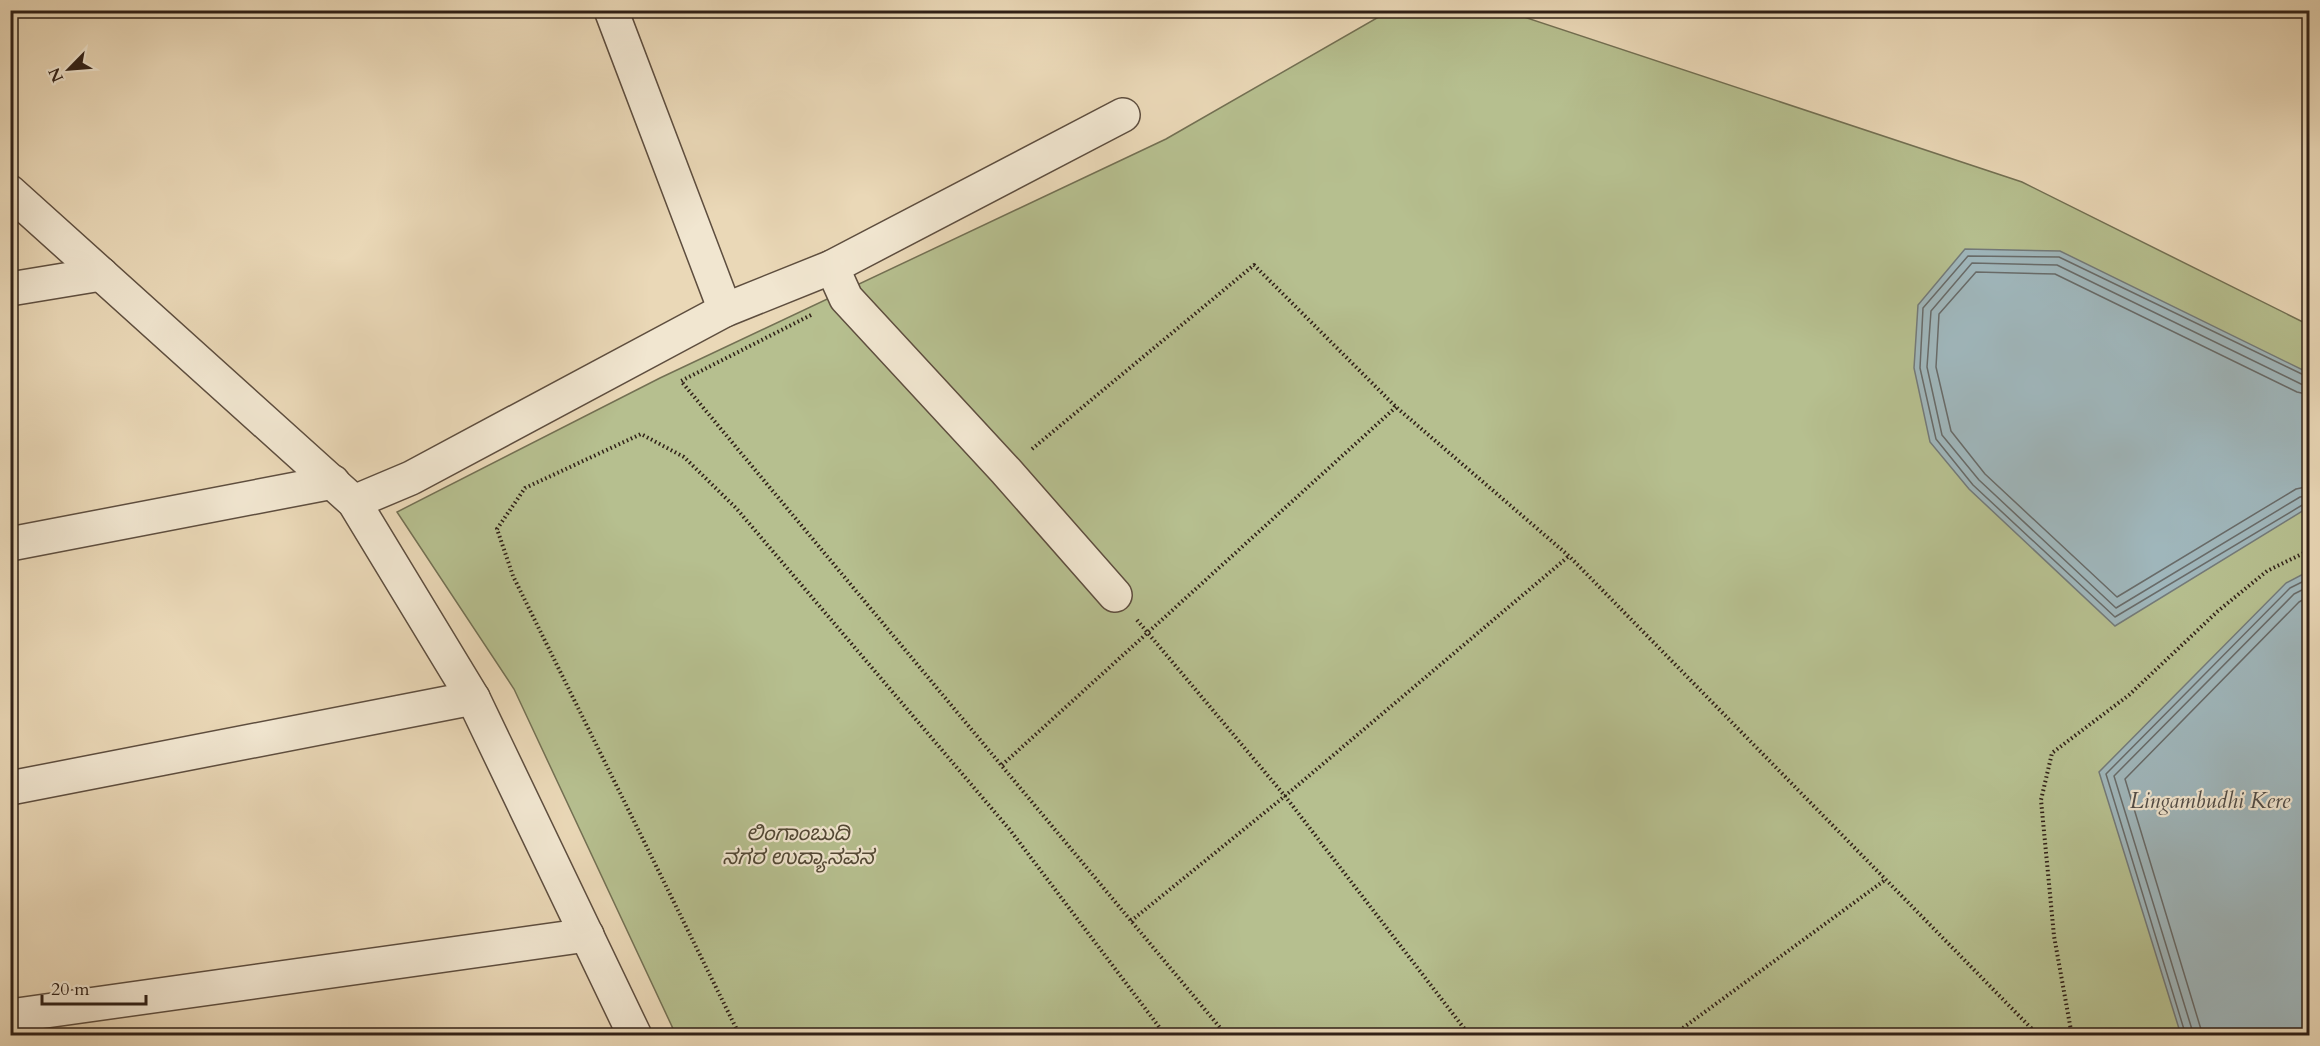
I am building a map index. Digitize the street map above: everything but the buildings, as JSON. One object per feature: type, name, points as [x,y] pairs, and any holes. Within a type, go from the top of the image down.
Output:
[{"type":"street","points":[[611,10],[725,310]]},
{"type":"street","points":[[10,544],[344,493],[411,478],[725,310],[832,267],[1123,115]]},
{"type":"street","points":[[10,192],[344,493],[473,698],[635,1035]]},
{"type":"street","points":[[832,267],[846,298],[1006,471],[1115,595]]},
{"type":"street","points":[[10,289],[101,274]]},
{"type":"street","points":[[10,788],[473,698]]},
{"type":"street","points":[[10,1016],[587,934]]},
{"type":"path","points":[[1006,471],[1254,265],[1396,406],[1569,556],[2031,1028],[2032,1035]]},
{"type":"path","points":[[846,298],[681,381],[1227,1035]]},
{"type":"path","points":[[1002,765],[1396,406]]},
{"type":"path","points":[[740,1035],[513,576],[497,529],[525,488],[641,434],[684,457],[736,508],[1010,830],[1166,1035]]},
{"type":"path","points":[[2072,1035],[2054,936],[2041,800],[2052,753],[2129,695],[2218,612],[2267,571],[2310,550]]},
{"type":"path","points":[[1131,921],[1285,796],[1569,556]]},
{"type":"path","points":[[1115,595],[1285,796],[1470,1035]]},
{"type":"path","points":[[1672,1035],[1885,880]]},
{"type":"green space","name":"ಲಿಂಗಾಂಬುದಿ ನಗರ ಉದ್ಯಾನವನ","points":[[1389,11],[1506,11],[2022,182],[2309,325],[2309,1035],[676,1035],[514,689],[397,512],[660,378],[1166,139]]},
{"type":"water","points":[[1965,249],[2060,251],[2309,373],[2309,507],[2115,626],[1969,489],[1930,442],[1914,368],[1918,305]]},
{"type":"water","name":"Lingambudhi Kere","points":[[2309,571],[2309,1035],[2181,1035],[2099,772],[2286,583]]}]
